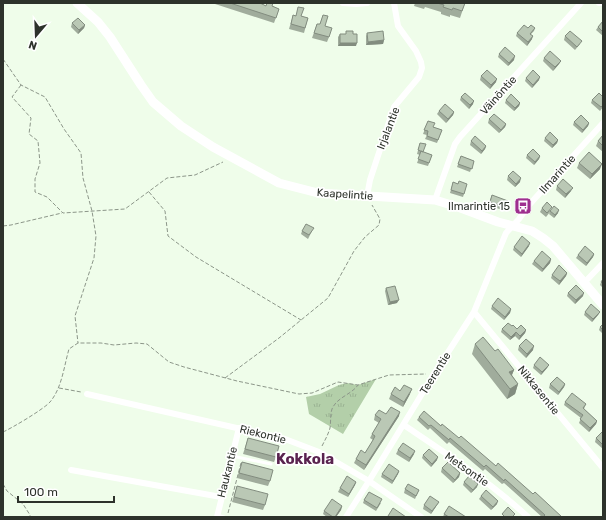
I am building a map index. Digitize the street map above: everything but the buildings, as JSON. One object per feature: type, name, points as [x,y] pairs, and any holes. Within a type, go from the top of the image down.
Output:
[{"type":"street","name":"Kaapelintie","points":[[77,3],[98,22],[110,37],[153,102],[181,126],[233,158],[279,183],[318,193],[435,200],[498,222],[532,231],[552,246],[603,305]]},
{"type":"street","points":[[343,3],[367,3]]},
{"type":"street","name":"Irjalantie","points":[[367,196],[370,180],[394,107],[419,77],[422,68],[416,51],[398,26],[394,3]]},
{"type":"street","name":"Väinöntie","points":[[435,200],[448,162],[458,140],[580,3]]},
{"type":"street","name":"Ilmarintie","points":[[514,226],[529,205],[603,123]]},
{"type":"street","name":"Teerentie","points":[[346,517],[474,312],[506,233],[514,226]]},
{"type":"street","points":[[584,283],[603,263]]},
{"type":"street","name":"Nikkasentie","points":[[474,312],[603,468]]},
{"type":"street","name":"Riekontie","points":[[87,394],[285,439],[319,452],[369,481],[421,517]]},
{"type":"street","name":"Metsontie","points":[[404,425],[465,466],[504,495],[528,517]]},
{"type":"street","name":"Haukantie","points":[[217,516],[239,428]]},
{"type":"street","points":[[71,470],[221,497]]},
{"type":"lane","points":[[232,456],[271,464]]},
{"type":"lane","points":[[217,516],[225,517]]},
{"type":"path","points":[[3,59],[22,85],[45,97],[64,129],[81,153],[83,178],[92,211],[96,236],[94,258],[75,316],[78,344]]},
{"type":"path","points":[[22,85],[12,97],[31,118],[29,134],[38,141],[40,163],[34,180],[35,192],[47,197],[63,213]]},
{"type":"path","points":[[3,226],[11,226],[63,213],[125,209],[167,178],[195,175],[233,158]]},
{"type":"path","points":[[149,192],[165,212],[168,236],[196,257],[301,320]]},
{"type":"path","points":[[224,378],[279,338],[328,298],[354,251],[365,237],[379,225],[380,219],[367,196]]},
{"type":"path","points":[[3,432],[50,402],[58,388],[69,349],[78,344],[146,344],[169,362],[184,367],[224,378],[299,394],[312,393],[338,382],[358,385],[389,375],[434,374]]},
{"type":"path","points":[[319,452],[328,434],[332,409],[338,400],[358,385]]},
{"type":"path","points":[[58,388],[70,389],[87,394]]},
{"type":"path","points":[[225,517],[242,458]]},
{"type":"path","points":[[3,484],[7,490],[23,504],[30,517]]},
{"type":"green space","points":[[376,379],[343,434],[309,414],[306,397],[320,394],[339,385],[347,383],[358,385]]},
{"type":"place","name":"Ilmarintie 15","points":[[523,206]]},
{"type":"district","name":"Kokkola","points":[[305,459]]}]
